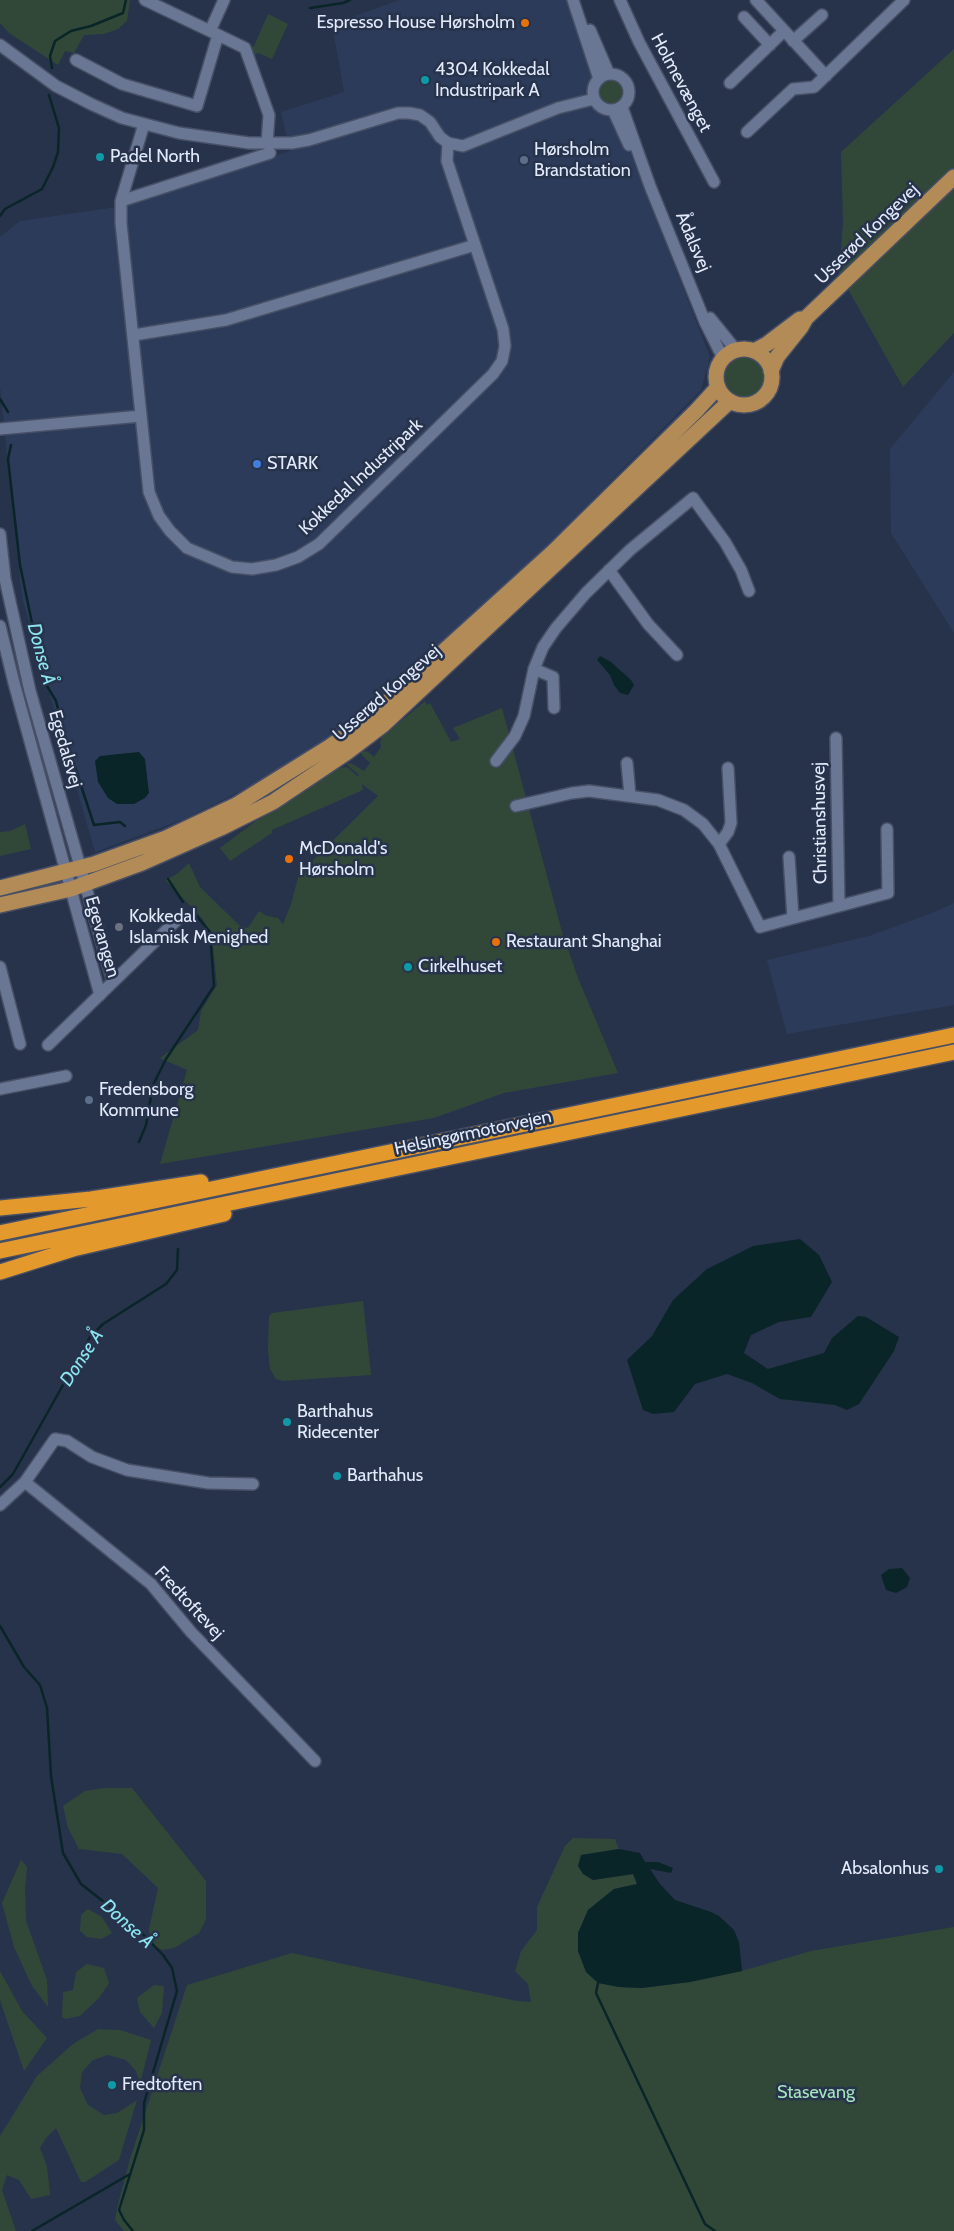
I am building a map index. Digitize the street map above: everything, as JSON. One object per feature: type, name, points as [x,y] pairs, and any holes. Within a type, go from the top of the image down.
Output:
[{"type":"highway","name":"Helsingørmotorvejen","points":[[0,1233],[954,1035]]},
{"type":"highway","name":"Helsingørmotorvejen","points":[[0,1251],[954,1052]]},
{"type":"highway","points":[[0,1208],[91,1199],[215,1180],[285,1174]]},
{"type":"highway","points":[[0,1272],[73,1249],[285,1200],[344,1178]]},
{"type":"main road","name":"Usserød Kongevej","points":[[771,372],[777,357],[801,328],[806,318],[954,177]]},
{"type":"main road","name":"Usserød Kongevej","points":[[754,351],[767,344],[799,320],[806,318]]},
{"type":"main road","points":[[745,349],[754,351],[768,363],[771,372],[770,386],[762,398],[747,404],[730,401],[718,387],[716,374],[730,354],[745,349]]},
{"type":"main road","name":"Usserød Kongevej","points":[[0,888],[81,868],[166,838],[236,804],[329,747],[370,718],[554,552],[718,387]]},
{"type":"main road","name":"Usserød Kongevej","points":[[0,905],[86,885],[142,863],[221,828],[273,802],[346,754],[383,725],[730,401]]},
{"type":"street","points":[[145,0],[246,48],[269,115],[269,148]]},
{"type":"street","points":[[76,60],[122,84],[197,106],[214,33],[224,0]]},
{"type":"street","points":[[573,0],[604,76]]},
{"type":"street","name":"Holmevænget","points":[[620,0],[639,42],[714,182]]},
{"type":"street","points":[[747,132],[793,89],[814,87],[904,0]]},
{"type":"street","points":[[758,1],[826,76]]},
{"type":"street","points":[[793,41],[822,15]]},
{"type":"street","points":[[744,17],[770,45]]},
{"type":"street","points":[[730,82],[784,31]]},
{"type":"street","points":[[0,45],[56,86],[91,104],[144,124],[179,133],[269,148]]},
{"type":"street","points":[[604,76],[619,76],[627,83],[629,93],[617,109],[599,106],[594,99],[593,88],[604,76]]},
{"type":"street","points":[[121,201],[269,148],[309,140],[398,113],[420,115],[430,122],[440,137],[448,143],[463,146],[558,108],[594,99]]},
{"type":"street","name":"Ådalsvej","points":[[617,109],[644,179],[650,186],[706,322],[730,354]]},
{"type":"street","name":"Kokkedal Industripark","points":[[144,124],[121,201],[121,223],[149,492],[159,516],[176,538],[196,553],[232,567],[252,570],[276,565],[298,557],[319,544],[493,374],[502,361],[505,346],[503,329],[447,161],[448,143]]},
{"type":"street","points":[[134,335],[226,320],[474,245]]},
{"type":"street","points":[[0,429],[141,416]]},
{"type":"street","points":[[496,761],[515,736],[524,716],[534,669],[543,648],[556,628],[586,593],[630,550],[693,498],[741,570],[749,591]]},
{"type":"street","name":"Egedalsvej","points":[[0,534],[5,579],[13,622],[30,691],[86,885]]},
{"type":"street","points":[[609,570],[648,624],[678,655]]},
{"type":"street","points":[[0,625],[13,622]]},
{"type":"street","name":"Egedalsvej","points":[[0,625],[71,889]]},
{"type":"street","points":[[534,669],[553,677],[554,708]]},
{"type":"street","name":"Christianshusvej","points":[[836,738],[839,906]]},
{"type":"street","points":[[627,763],[630,795]]},
{"type":"street","points":[[719,844],[728,832],[731,823],[728,768]]},
{"type":"street","name":"Christianshusvej","points":[[516,806],[589,791],[658,800],[684,810],[703,824],[719,844],[760,927],[888,893],[886,829]]},
{"type":"street","name":"Christianshusvej","points":[[789,858],[793,918]]},
{"type":"street","name":"Egevangen","points":[[86,885],[113,982]]},
{"type":"street","name":"Egevangen","points":[[71,889],[100,995]]},
{"type":"street","name":"Egevangen","points":[[48,1045],[180,917]]},
{"type":"street","points":[[0,967],[20,1044]]},
{"type":"street","points":[[0,1089],[66,1076]]},
{"type":"street","points":[[0,1505],[25,1482],[55,1439],[67,1441],[92,1457],[127,1470],[208,1483],[253,1484]]},
{"type":"street","name":"Fredtoftevej","points":[[25,1482],[151,1584],[191,1632],[315,1761]]},
{"type":"shaded area","points":[[400,0],[571,0],[710,357],[701,390],[418,676],[321,751],[184,819],[95,852],[22,597],[0,386],[0,237],[20,221],[117,207],[290,151],[281,112],[344,92],[332,24]]},
{"type":"shaded area","points":[[954,372],[954,633],[891,533],[890,449]]},
{"type":"shaded area","points":[[600,656],[611,662],[631,680],[634,685],[628,695],[620,693],[614,685],[610,675],[597,660]]},
{"type":"shaded area","points":[[139,752],[145,759],[149,793],[145,798],[134,804],[117,804],[108,798],[98,782],[95,761],[100,756]]},
{"type":"shaded area","points":[[954,903],[954,1005],[787,1034],[767,960],[869,936]]},
{"type":"shaded area","points":[[800,1239],[819,1255],[832,1282],[811,1317],[779,1322],[751,1335],[744,1353],[768,1369],[824,1353],[832,1338],[858,1316],[866,1317],[899,1337],[894,1351],[859,1404],[847,1410],[835,1405],[780,1399],[752,1383],[727,1374],[695,1384],[674,1412],[653,1414],[643,1410],[627,1360],[652,1336],[673,1300],[707,1269],[753,1246]]},
{"type":"shaded area","points":[[902,1568],[910,1578],[907,1587],[896,1593],[886,1590],[881,1575],[889,1569]]},
{"type":"shaded area","points":[[619,1849],[640,1853],[645,1862],[658,1862],[673,1868],[671,1873],[650,1869],[660,1884],[675,1900],[719,1916],[734,1930],[739,1942],[742,1971],[690,1982],[642,1988],[619,1987],[598,1983],[586,1972],[578,1951],[578,1933],[588,1910],[614,1889],[637,1884],[633,1874],[593,1880],[583,1874],[578,1866],[581,1855]]},
{"type":"green space","points":[[0,0],[130,0],[127,21],[118,29],[104,34],[84,35],[74,53],[65,51],[58,65],[9,33],[0,23]]},
{"type":"green space","points":[[268,14],[288,24],[272,59],[258,53],[252,56],[249,49],[254,46]]},
{"type":"green space","points":[[954,49],[954,333],[903,387],[839,273],[843,223],[841,152]]},
{"type":"green space","points":[[611,79],[620,83],[624,92],[620,101],[611,105],[602,101],[598,92],[602,83]]},
{"type":"green space","points":[[739,355],[747,355],[759,361],[765,377],[759,393],[747,399],[739,399],[727,393],[721,381],[721,373],[727,361]]},
{"type":"green space","points":[[425,701],[427,705],[430,703],[451,742],[460,739],[453,728],[502,708],[562,932],[578,978],[618,1073],[504,1093],[434,1118],[160,1164],[187,1070],[160,1058],[198,1030],[201,1011],[217,985],[212,936],[202,918],[165,880],[177,874],[189,863],[200,887],[240,926],[248,928],[259,911],[267,916],[278,918],[283,924],[291,904],[299,874],[378,796],[362,784],[363,790],[272,830],[272,833],[230,861],[220,848],[256,821],[339,768],[347,767],[357,776],[359,775],[346,764],[351,763],[364,771],[370,763],[362,755],[362,752],[367,751],[374,757],[381,747],[382,737]]},
{"type":"green space","points":[[25,824],[31,849],[0,856],[0,832],[10,831]]},
{"type":"green space","points":[[363,1301],[371,1375],[283,1381],[276,1379],[270,1369],[268,1350],[269,1316],[272,1313]]},
{"type":"green space","points":[[104,1788],[132,1788],[206,1881],[206,1919],[199,1933],[174,1948],[163,1950],[156,1947],[150,1937],[149,1929],[158,1888],[122,1854],[79,1849],[68,1828],[63,1806],[85,1791]]},
{"type":"green space","name":"Stasevang","points":[[573,1838],[615,1839],[619,1849],[581,1855],[593,1880],[634,1874],[637,1884],[614,1889],[588,1910],[578,1933],[578,1951],[586,1972],[599,1983],[619,1987],[642,1988],[690,1982],[742,1971],[811,1951],[954,1927],[954,2231],[124,2231],[115,2220],[118,2204],[130,2159],[187,1985],[292,1953],[517,2001],[531,2002],[528,1984],[515,1971],[521,1951],[537,1930],[537,1907],[565,1846]]},
{"type":"green space","points":[[21,1860],[27,1867],[25,1890],[26,1921],[47,1980],[48,2007],[32,1986],[14,1947],[2,1903]]},
{"type":"green space","points":[[88,1909],[102,1917],[112,1933],[101,1939],[87,1937],[80,1931],[81,1915]]},
{"type":"green space","points":[[87,1964],[104,1968],[109,1983],[99,1998],[80,2016],[66,2019],[62,2017],[63,1992],[73,1990],[76,1972]]},
{"type":"green space","points":[[0,1971],[22,2011],[47,2038],[24,2071],[0,2000]]},
{"type":"green space","points":[[154,1985],[164,1986],[162,2013],[154,2028],[140,2012],[137,1998]]},
{"type":"green space","points":[[98,2029],[120,2030],[151,2040],[140,2084],[136,2071],[126,2060],[108,2055],[93,2060],[82,2072],[80,2088],[88,2105],[104,2115],[117,2113],[137,2100],[119,2160],[85,2182],[81,2182],[56,2128],[46,2138],[40,2148],[47,2166],[50,2195],[31,2199],[19,2180],[7,2175],[2,2190],[16,2231],[0,2231],[0,2136],[37,2076],[73,2044]]},
{"type":"waterway","name":"Donse Å","points":[[52,68],[50,56],[55,41],[71,31],[91,26],[123,13],[126,0]]},
{"type":"waterway","points":[[310,8],[343,3],[350,0]]},
{"type":"waterway","name":"Donse Å","points":[[0,216],[5,209],[42,189],[53,167],[58,152],[59,128],[49,95]]},
{"type":"waterway","name":"Donse Å","points":[[0,399],[8,412]]},
{"type":"waterway","name":"Donse Å","points":[[11,445],[8,459],[20,565],[44,681],[56,701],[65,737],[94,825],[120,822],[125,826]]},
{"type":"waterway","name":"Donse Å","points":[[168,879],[183,902]]},
{"type":"waterway","name":"Donse Å","points":[[139,1142],[146,1125],[153,1085],[166,1059],[214,986],[210,932],[196,915]]},
{"type":"waterway","name":"Donse Å","points":[[0,1487],[13,1474],[90,1337],[103,1324],[166,1284],[177,1270],[178,1249]]},
{"type":"waterway","name":"Donse Å","points":[[0,1626],[24,1667],[40,1685],[47,1708],[51,1776],[63,1853],[81,1884],[136,1927],[163,1955],[172,1968],[177,1991],[144,2103],[144,2130],[119,2210],[133,2231]]},
{"type":"waterway","points":[[598,1983],[596,1993],[705,2224],[715,2231]]},
{"type":"waterway","points":[[32,2231],[130,2174]]},
{"type":"place","name":"Espresso House Hørsholm","points":[[525,23]]},
{"type":"place","name":"4304 Kokkedal Industripark A","points":[[425,80]]},
{"type":"place","name":"Padel North","points":[[100,157]]},
{"type":"place","name":"Hørsholm Brandstation","points":[[524,160]]},
{"type":"place","name":"STARK","points":[[257,464]]},
{"type":"place","name":"McDonald's Hørsholm","points":[[289,859]]},
{"type":"place","name":"Kokkedal Islamisk Menighed","points":[[119,927]]},
{"type":"place","name":"Restaurant Shanghai","points":[[496,942]]},
{"type":"place","name":"Cirkelhuset","points":[[408,967]]},
{"type":"place","name":"Fredensborg Kommune","points":[[89,1100]]},
{"type":"place","name":"Barthahus Ridecenter","points":[[287,1422]]},
{"type":"place","name":"Barthahus","points":[[337,1476]]},
{"type":"place","name":"Absalonhus","points":[[939,1869]]},
{"type":"place","name":"Fredtoften","points":[[112,2085]]}]
